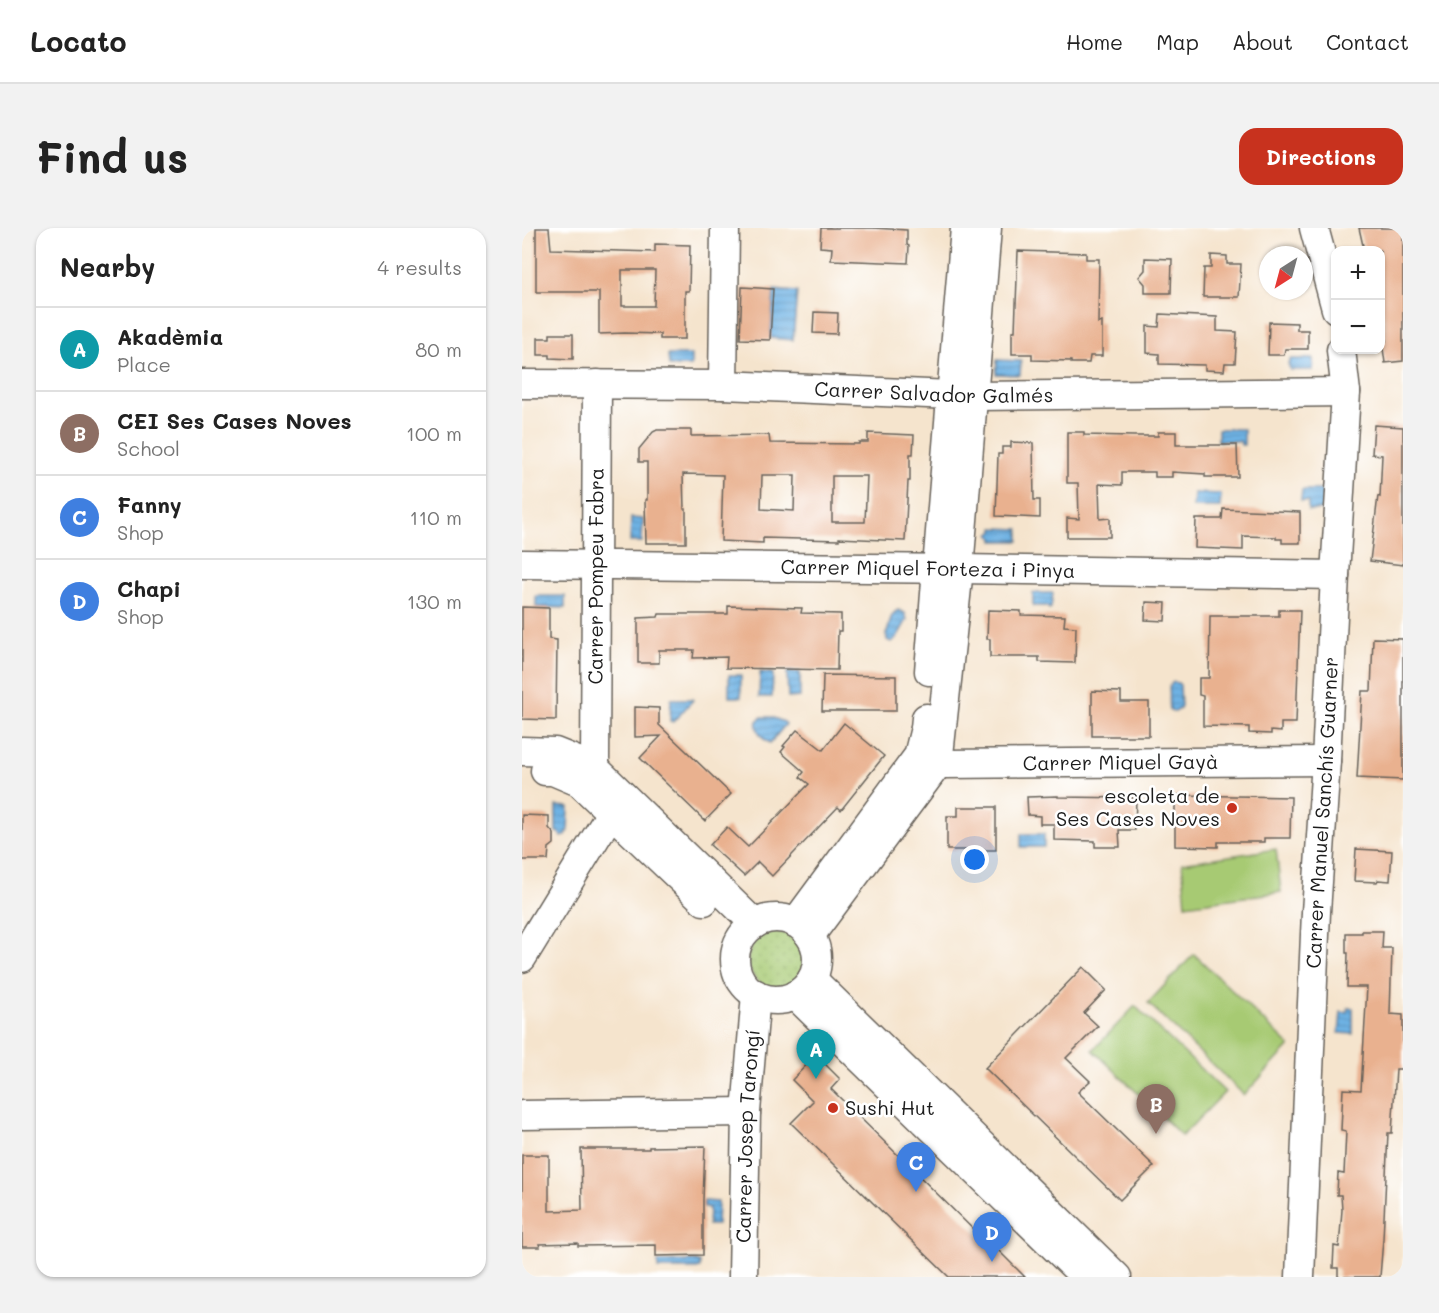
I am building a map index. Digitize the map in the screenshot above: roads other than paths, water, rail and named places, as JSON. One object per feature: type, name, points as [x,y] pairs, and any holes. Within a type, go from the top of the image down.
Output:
[{"type":"street","points":[[723,385],[724,228]]},
{"type":"street","points":[[963,395],[965,228]]},
{"type":"street","points":[[802,929],[928,760],[926,728],[948,568],[963,395],[987,228]]},
{"type":"street","points":[[1314,228],[1333,300]]},
{"type":"street","name":"Carrer Manuel Sanchís Guarner","points":[[1300,1277],[1315,924],[1346,392],[1341,354]]},
{"type":"street","name":"Carrer Salvador Galmés","points":[[522,384],[723,385],[963,395],[1346,392]]},
{"type":"street","name":"Carrer Pompeu Fabra","points":[[595,768],[597,384]]},
{"type":"street","name":"Carrer Miquel Forteza i Pinya","points":[[522,564],[1335,575]]},
{"type":"street","points":[[522,751],[555,752],[595,768],[618,805]]},
{"type":"street","name":"Carrer Miquel Gayà","points":[[928,760],[1326,761]]},
{"type":"street","points":[[522,771],[553,771],[579,782],[618,805],[748,930]]},
{"type":"street","points":[[522,958],[618,805]]},
{"type":"street","points":[[778,918],[789,920],[802,929],[815,948],[817,959],[815,970],[803,987],[782,999],[769,999],[746,987],[739,976],[735,955],[737,945],[748,930],[766,919],[778,918]]},
{"type":"street","points":[[803,987],[1085,1277]]},
{"type":"street","points":[[803,987],[1117,1277]]},
{"type":"street","name":"Carrer Josep Tarongí","points":[[743,1277],[746,1112],[756,994]]},
{"type":"street","points":[[522,1115],[746,1112]]},
{"type":"water","points":[[774,290],[797,292],[793,340],[770,338]]},
{"type":"water","points":[[668,355],[691,355],[691,366],[669,366]]},
{"type":"water","points":[[1290,359],[1313,359],[1313,370],[1290,370],[1288,363]]},
{"type":"water","points":[[997,360],[1021,361],[1020,375],[996,374]]},
{"type":"water","points":[[1218,429],[1244,429],[1244,445],[1241,445],[1240,441],[1218,441]]},
{"type":"water","points":[[1302,490],[1323,490],[1322,510],[1308,510],[1308,501],[1301,501]]},
{"type":"water","points":[[1194,493],[1221,494],[1220,507],[1193,507]]},
{"type":"water","points":[[631,518],[643,519],[642,542],[630,542]]},
{"type":"water","points":[[994,528],[1019,529],[1019,541],[994,541],[990,535]]},
{"type":"water","points":[[1033,593],[1053,593],[1051,608],[1033,606]]},
{"type":"water","points":[[536,596],[565,596],[565,608],[536,607]]},
{"type":"water","points":[[898,610],[905,613],[907,620],[896,639],[891,642],[887,640],[886,634],[891,618]]},
{"type":"water","points":[[760,672],[773,673],[772,697],[759,697]]},
{"type":"water","points":[[787,672],[800,672],[800,697],[788,698]]},
{"type":"water","points":[[729,675],[741,675],[741,697],[729,697]]},
{"type":"water","points":[[1173,682],[1180,685],[1181,706],[1175,712],[1170,710],[1169,687]]},
{"type":"water","points":[[671,699],[693,700],[673,722],[670,721]]},
{"type":"water","points":[[762,717],[771,717],[786,724],[770,743],[757,727],[757,721]]},
{"type":"water","points":[[556,806],[569,807],[568,832],[562,837],[556,832]]},
{"type":"water","points":[[1021,834],[1044,834],[1044,847],[1021,847]]},
{"type":"water","points":[[1348,1008],[1353,1008],[1353,1034],[1339,1033],[1341,1012],[1347,1013]]},
{"type":"water","points":[[704,1201],[718,1202],[717,1225],[708,1225],[709,1208],[704,1207]]},
{"type":"water","points":[[658,1262],[700,1262],[700,1268],[697,1269],[658,1269]]},
{"type":"place","name":"escoleta de Ses Cases Noves","points":[[1232,808]]},
{"type":"place","name":"Akadèmia","points":[[816,1079]]},
{"type":"place","name":"Sushi Hut","points":[[833,1108]]},
{"type":"place","name":"CEI Ses Cases Noves","points":[[1156,1134]]},
{"type":"place","name":"Fanny","points":[[916,1192]]},
{"type":"place","name":"Chapi","points":[[992,1262]]}]
